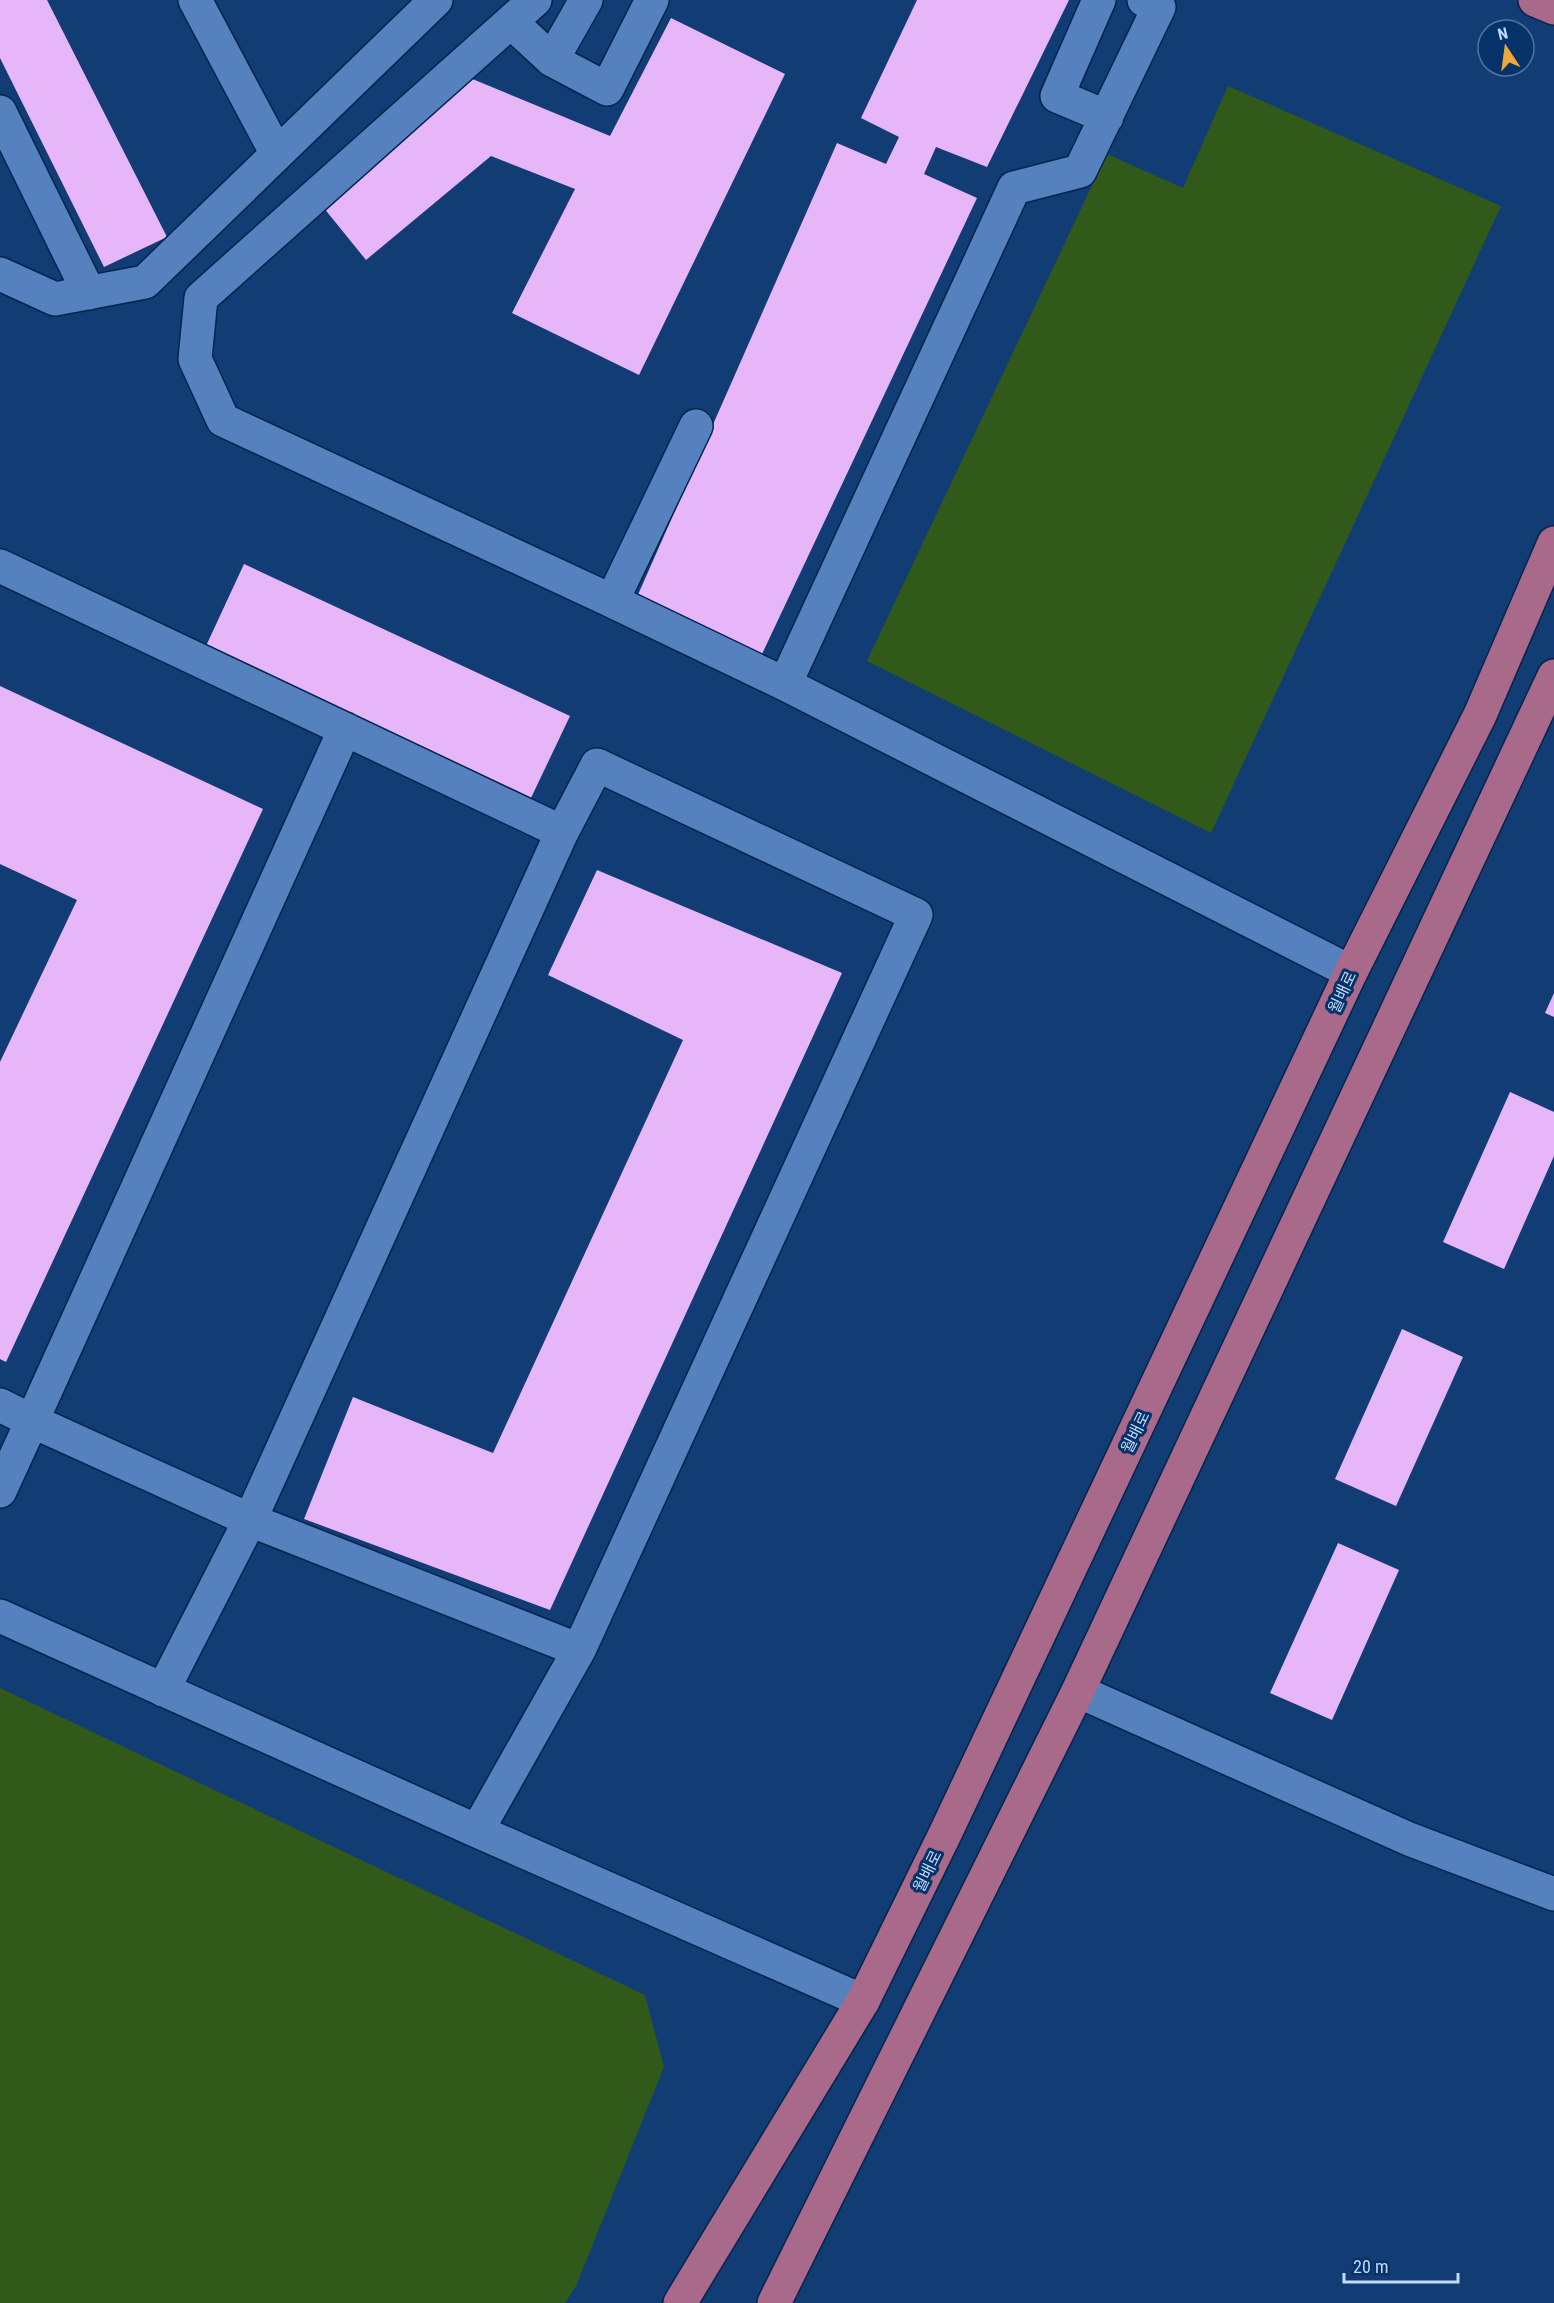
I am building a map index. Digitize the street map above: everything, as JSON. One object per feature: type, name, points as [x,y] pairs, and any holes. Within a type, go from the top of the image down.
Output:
[{"type":"main road","points":[[1535,0],[1554,8]]},
{"type":"main road","name":"월배로","points":[[680,2303],[863,2001],[946,1832],[1351,972],[1480,715],[1554,543]]},
{"type":"main road","points":[[774,2303],[1078,1691],[1554,676]]},
{"type":"street","points":[[195,0],[277,154]]},
{"type":"street","points":[[0,274],[55,299],[145,282],[436,0]]},
{"type":"street","points":[[535,0],[201,298],[195,359],[223,420],[785,684],[1351,972]]},
{"type":"street","points":[[552,60],[586,0]]},
{"type":"street","points":[[511,22],[552,60],[607,88],[652,0]]},
{"type":"street","points":[[1099,0],[1057,96],[1107,117]]},
{"type":"street","points":[[785,684],[1014,188],[1080,171],[1159,7],[1144,0]]},
{"type":"street","points":[[0,112],[89,293]]},
{"type":"street","points":[[612,601],[696,426]]},
{"type":"street","points":[[0,566],[562,832]]},
{"type":"street","points":[[0,1491],[345,729]]},
{"type":"street","points":[[163,1690],[250,1520],[562,832],[597,765],[916,915],[579,1650],[477,1831]]},
{"type":"street","points":[[0,1405],[250,1520],[579,1650]]},
{"type":"street","points":[[0,1617],[863,2001]]},
{"type":"street","points":[[1078,1691],[1408,1839],[1554,1894]]},
{"type":"green space","points":[[1228,86],[1501,206],[1211,833],[867,661],[1107,154],[1183,188]]},
{"type":"green space","points":[[0,1688],[645,1995],[664,2067],[576,2286],[565,2303],[0,2303]]},
{"type":"building","points":[[0,0],[47,0],[167,237],[104,267],[0,58]]},
{"type":"building","points":[[917,0],[1069,0],[987,167],[936,147],[924,174],[977,198],[761,656],[637,597],[837,143],[886,164],[899,137],[861,118]]},
{"type":"building","points":[[671,18],[785,74],[639,375],[512,313],[575,189],[491,156],[366,260],[319,202],[470,78],[610,136]]},
{"type":"building","points":[[244,564],[570,716],[531,798],[206,646]]},
{"type":"building","points":[[0,686],[263,809],[6,1362],[0,1359],[0,1062],[77,900],[0,864]]},
{"type":"building","points":[[597,870],[842,973],[550,1610],[304,1519],[353,1397],[493,1453],[683,1040],[548,975]]},
{"type":"building","points":[[1554,993],[1554,1017],[1545,1013]]},
{"type":"building","points":[[1510,1092],[1554,1112],[1554,1156],[1504,1269],[1443,1242]]},
{"type":"building","points":[[1402,1329],[1463,1357],[1396,1506],[1335,1479]]},
{"type":"building","points":[[1338,1543],[1399,1570],[1332,1720],[1270,1693]]}]
